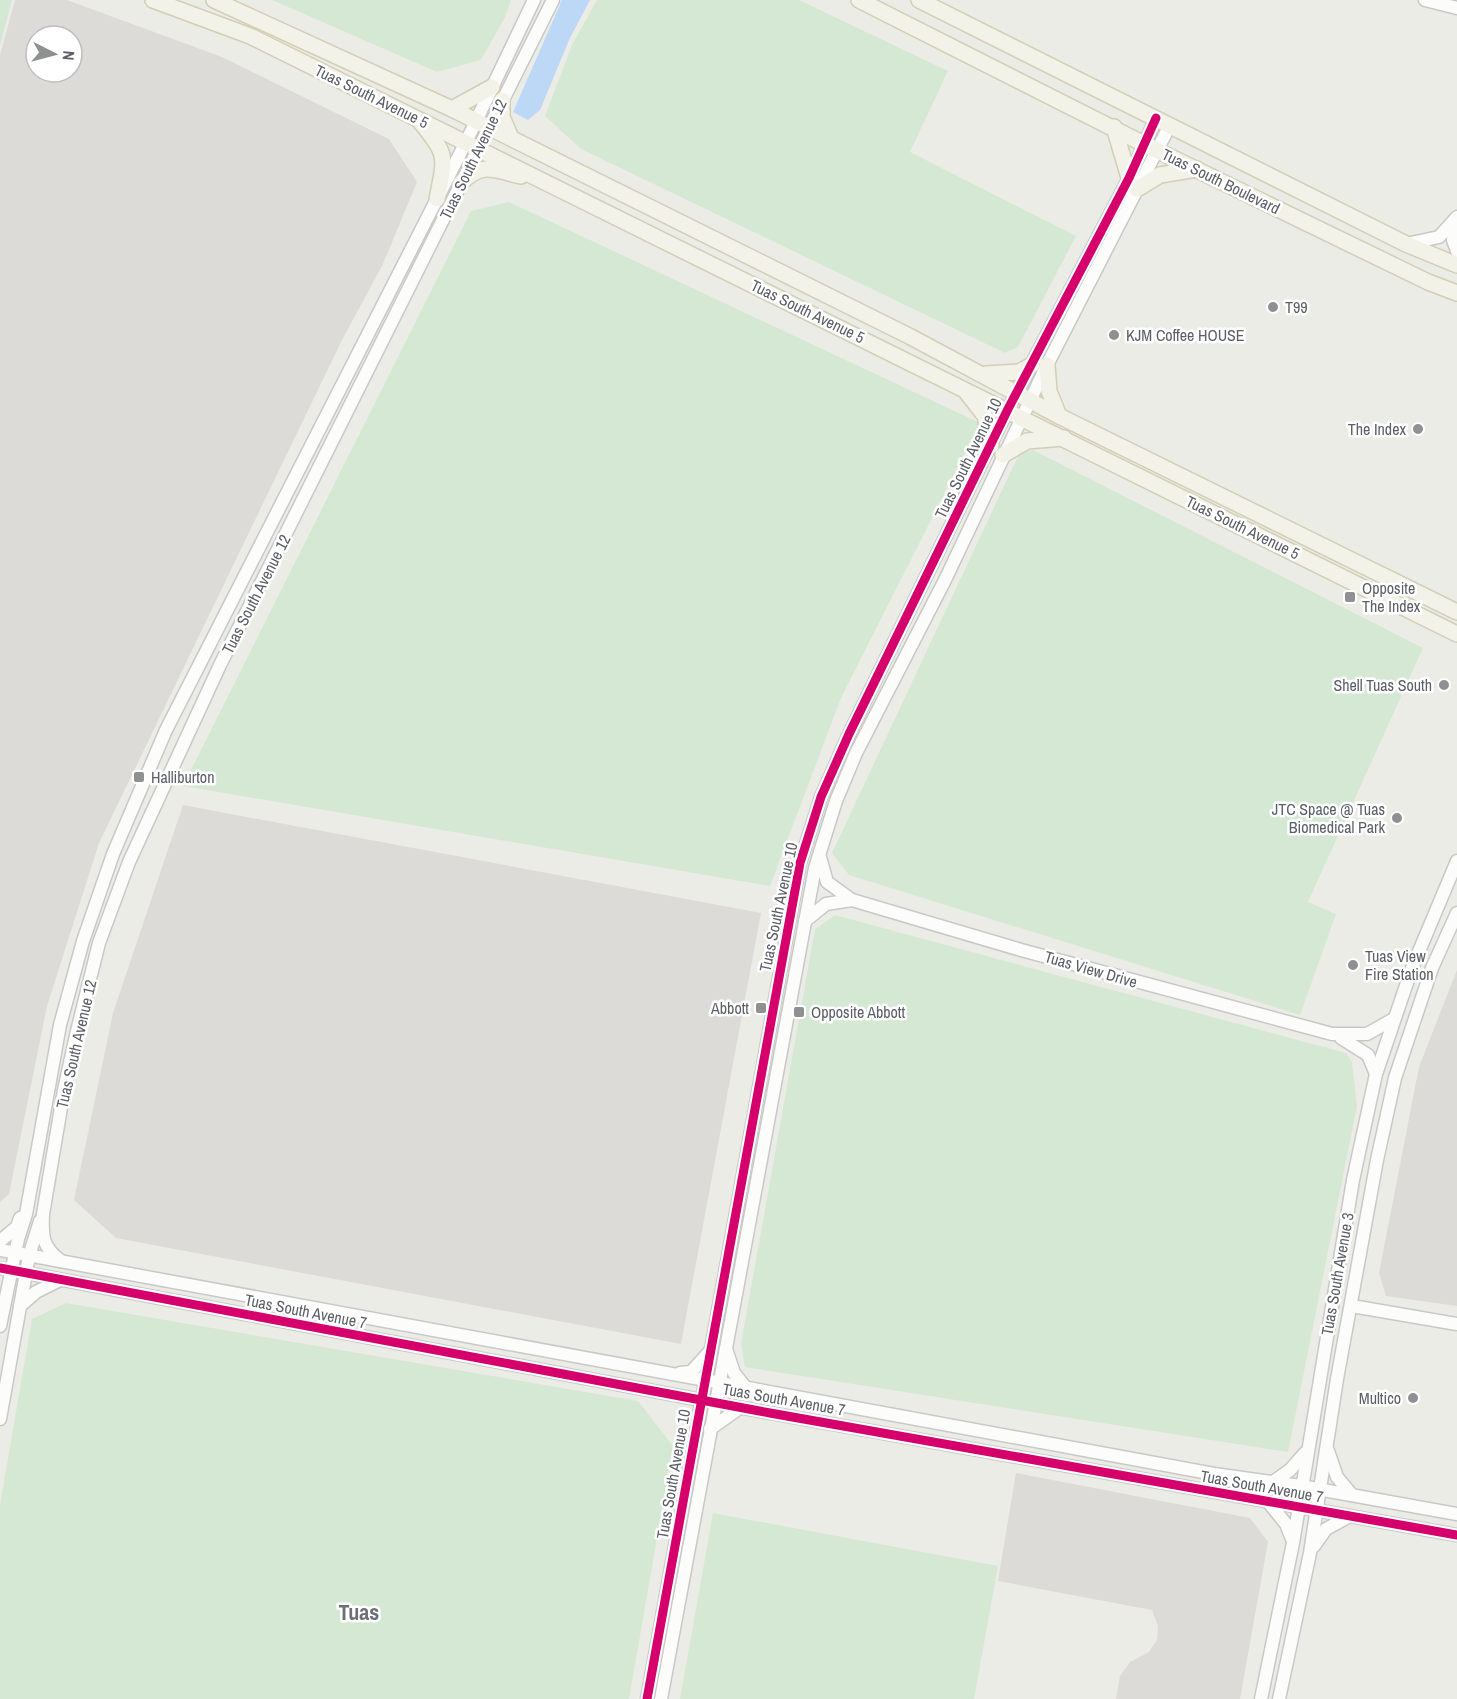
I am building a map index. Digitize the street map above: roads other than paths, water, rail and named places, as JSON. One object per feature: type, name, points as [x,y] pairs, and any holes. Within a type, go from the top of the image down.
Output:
[{"type":"main road","name":"Tuas South Avenue 5","points":[[153,0],[250,36],[1457,634]]},
{"type":"main road","name":"Tuas South Avenue 5","points":[[214,0],[483,124],[982,374],[1059,416],[1457,612]]},
{"type":"main road","name":"Tuas South Boulevard","points":[[859,0],[1151,147],[1428,282],[1457,293]]},
{"type":"main road","name":"Tuas South Boulevard","points":[[918,0],[1406,244],[1457,265]]},
{"type":"main road","points":[[452,109],[492,87]]},
{"type":"main road","points":[[502,100],[502,117],[511,138]]},
{"type":"main road","points":[[417,118],[440,145],[443,156],[437,199]]},
{"type":"main road","points":[[1114,127],[1133,183],[1160,175],[1197,169]]},
{"type":"main road","points":[[461,183],[470,173],[484,168],[547,183]]},
{"type":"main road","points":[[982,374],[1018,372],[1039,365],[1059,416]]},
{"type":"main road","points":[[959,386],[974,400],[985,416],[997,451],[1030,441],[1064,438]]},
{"type":"street","name":"Tuas South Avenue 12","points":[[0,1419],[29,1256],[42,1216],[64,1090],[77,1031],[99,942],[129,862],[195,717],[461,183],[473,145],[483,124],[492,87],[534,0]]},
{"type":"street","name":"Tuas South Avenue 12","points":[[483,124],[502,100],[553,0]]},
{"type":"street","points":[[1425,0],[1457,8]]},
{"type":"street","name":"Tuas South Avenue 10","points":[[661,1699],[715,1402],[712,1381],[712,1347],[800,863],[821,797],[849,734],[997,451],[1022,417],[1024,396],[1163,121]]},
{"type":"street","name":"Tuas South Avenue 12","points":[[0,1326],[26,1214],[60,1025],[112,854],[171,720],[437,199],[473,145]]},
{"type":"street","points":[[1406,244],[1439,237],[1456,220]]},
{"type":"street","points":[[1456,220],[1453,240],[1457,251]]},
{"type":"street","name":"Tuas South Avenue 10","points":[[647,1699],[702,1400],[725,1347],[819,852],[836,801],[856,753],[945,580],[997,451],[1008,410],[1024,396]]},
{"type":"street","name":"Tuas View Drive","points":[[819,852],[827,882],[852,900],[1032,953],[1332,1034],[1359,1036],[1377,1030],[1392,1020]]},
{"type":"street","name":"Tuas South Avenue 3","points":[[1261,1699],[1293,1543],[1353,1180],[1376,1074],[1392,1020],[1457,861]]},
{"type":"street","name":"Tuas View Drive","points":[[805,921],[826,904],[852,900]]},
{"type":"street","name":"Tuas South Avenue 3","points":[[1279,1699],[1310,1553],[1326,1447],[1377,1160],[1395,1078],[1432,968],[1457,913]]},
{"type":"street","points":[[1412,968],[1424,971],[1432,968]]},
{"type":"street","name":"Tuas View Drive","points":[[1332,1034],[1368,1055],[1376,1074]]},
{"type":"street","points":[[0,1241],[16,1227],[27,1200]]},
{"type":"street","points":[[26,1214],[33,1219],[42,1216],[45,1246],[62,1262]]},
{"type":"street","name":"Tuas South Avenue 7","points":[[0,1250],[1214,1474],[1301,1486],[1457,1514]]},
{"type":"street","name":"Tuas South Avenue 7","points":[[0,1268],[702,1400],[1298,1509],[1457,1535]]},
{"type":"street","points":[[20,1306],[36,1292],[60,1280]]},
{"type":"street","points":[[0,1292],[3,1307]]},
{"type":"street","points":[[1352,1306],[1457,1324]]},
{"type":"street","points":[[670,1373],[691,1372],[707,1357],[712,1347]]},
{"type":"street","points":[[725,1347],[734,1373],[746,1388]]},
{"type":"street","points":[[681,1396],[698,1422]]},
{"type":"street","points":[[710,1429],[741,1407]]},
{"type":"street","points":[[1326,1447],[1337,1477],[1352,1495]]},
{"type":"street","points":[[1273,1482],[1297,1464],[1308,1450]]},
{"type":"street","points":[[1269,1503],[1286,1524],[1293,1543]]},
{"type":"street","points":[[1310,1553],[1326,1529],[1348,1517]]},
{"type":"water","points":[[562,0],[590,0],[570,38],[540,110],[528,120],[513,112]]},
{"type":"place","name":"T99","points":[[1273,307]]},
{"type":"place","name":"KJM Coffee HOUSE","points":[[1114,335]]},
{"type":"place","name":"The Index","points":[[1418,429]]},
{"type":"place","name":"Opposite The Index","points":[[1350,597]]},
{"type":"place","name":"Shell Tuas South","points":[[1444,685]]},
{"type":"place","name":"Halliburton","points":[[139,777]]},
{"type":"place","name":"JTC Space @ Tuas Biomedical Park","points":[[1397,818]]},
{"type":"place","name":"Tuas View Fire Station","points":[[1353,965]]},
{"type":"place","name":"Abbott","points":[[761,1008]]},
{"type":"place","name":"Opposite Abbott","points":[[799,1012]]},
{"type":"place","name":"Multico","points":[[1413,1398]]},
{"type":"district","name":"Tuas","points":[[359,1612]]}]
